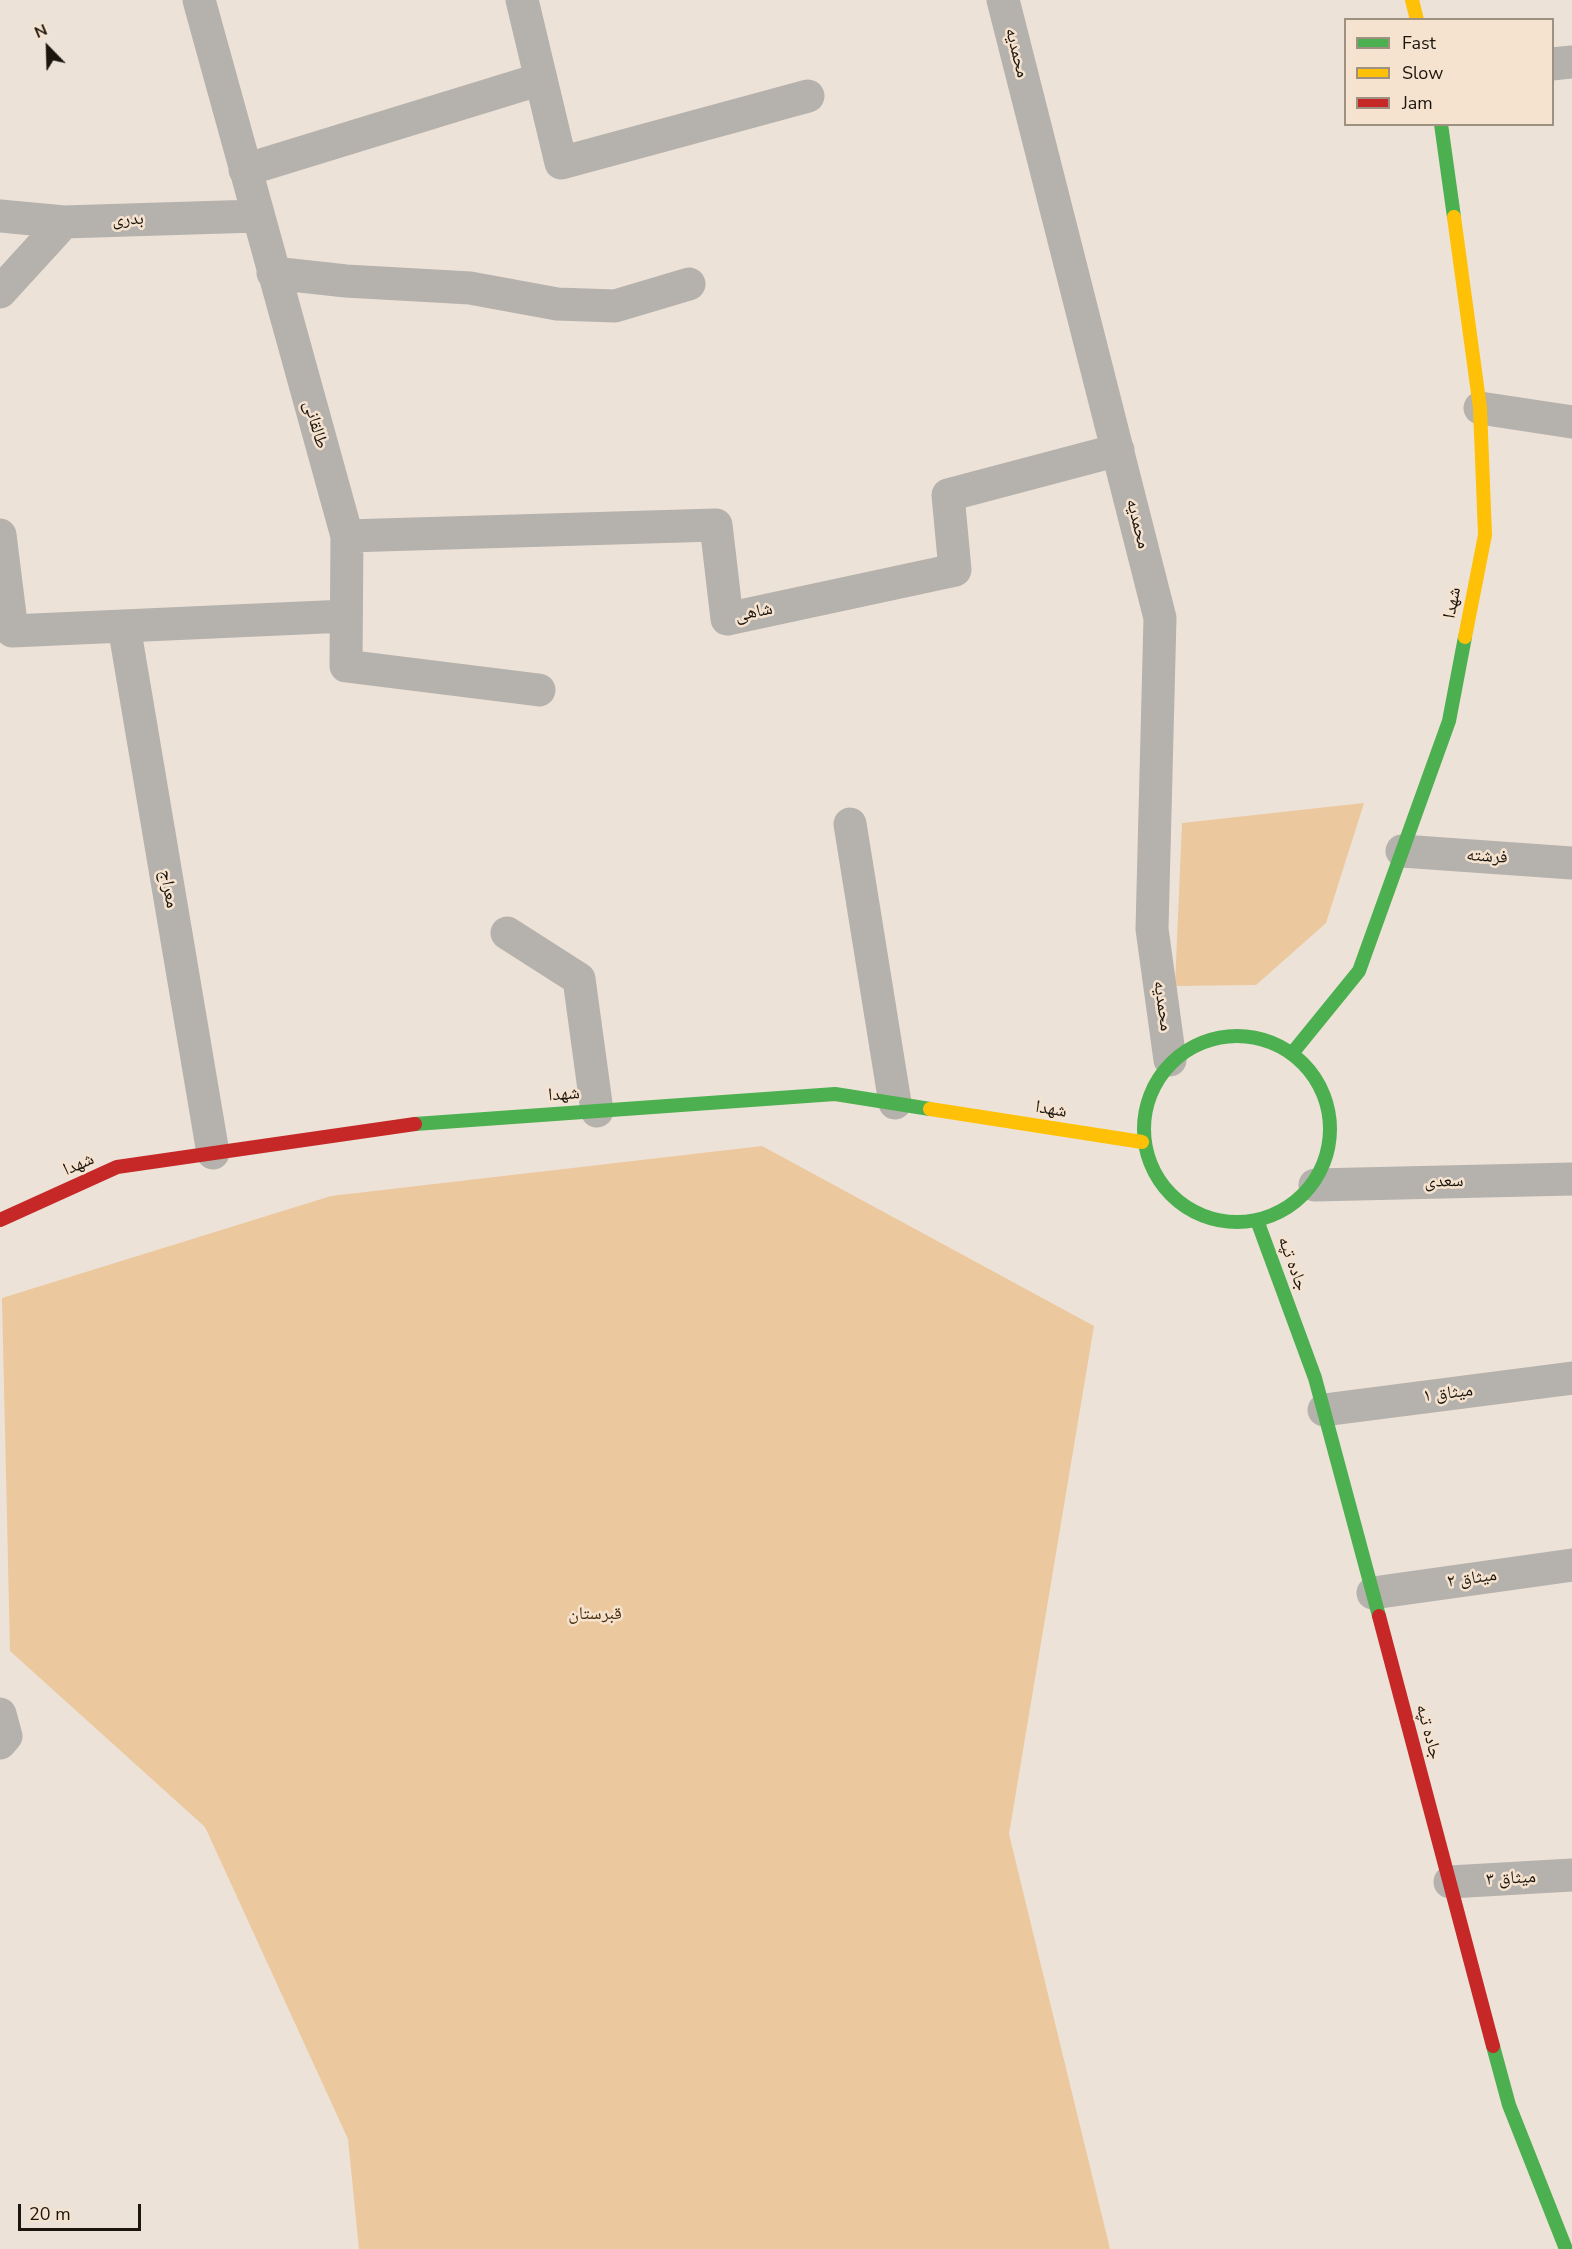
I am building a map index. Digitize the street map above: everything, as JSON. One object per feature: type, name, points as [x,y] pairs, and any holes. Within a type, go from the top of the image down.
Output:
[{"type":"street","name":"طالقانی","points":[[199,0],[256,216],[347,536],[346,666],[539,690]]},
{"type":"street","points":[[522,0],[561,163],[808,96]]},
{"type":"street","name":"محمدیه","points":[[1003,0],[1160,618],[1152,929],[1170,1060]]},
{"type":"street","points":[[1412,0],[1416,18]]},
{"type":"street","points":[[1554,64],[1572,62]]},
{"type":"street","points":[[245,170],[541,79]]},
{"type":"street","name":"شهدا","points":[[1294,1051],[1359,971],[1449,721],[1485,535],[1480,408],[1441,126]]},
{"type":"street","name":"بدری","points":[[0,216],[64,222],[256,216]]},
{"type":"street","points":[[0,292],[64,222]]},
{"type":"street","points":[[273,273],[346,281],[470,288],[557,304],[615,306],[689,284]]},
{"type":"street","points":[[1480,408],[1572,422]]},
{"type":"street","name":"شاهی","points":[[347,536],[716,525],[727,620],[955,570],[948,495],[1118,450]]},
{"type":"street","points":[[0,535],[12,631],[346,616]]},
{"type":"street","name":"معراج","points":[[124,626],[213,1153]]},
{"type":"street","points":[[850,824],[895,1103]]},
{"type":"street","name":"فرشته","points":[[1402,851],[1572,862]]},
{"type":"street","points":[[507,933],[579,979],[597,1111]]},
{"type":"street","points":[[1231,1033],[1294,1051],[1325,1090],[1333,1139],[1316,1185],[1258,1223],[1205,1220],[1162,1190],[1142,1142],[1146,1098],[1170,1060],[1231,1033]]},
{"type":"street","name":"شهدا","points":[[0,1220],[117,1167],[427,1122],[835,1094],[1142,1142]]},
{"type":"street","name":"سعدی","points":[[1316,1185],[1572,1179]]},
{"type":"street","name":"جاده تپه","points":[[1258,1223],[1315,1378],[1509,2105],[1566,2249]]},
{"type":"street","name":"میثاق ۱","points":[[1324,1410],[1572,1378]]},
{"type":"street","name":"میثاق ۲","points":[[1373,1593],[1572,1565]]},
{"type":"street","points":[[0,1714],[6,1736],[0,1743]]},
{"type":"street","name":"میثاق ۳","points":[[1450,1882],[1572,1875]]},
{"type":"green space","points":[[1364,803],[1326,923],[1256,985],[1175,986],[1182,823]]},
{"type":"green space","name":"قبرستان","points":[[762,1146],[1094,1326],[1009,1834],[1110,2249],[359,2249],[348,2139],[205,1827],[10,1651],[2,1298],[331,1196]]},
{"type":"traffic: fast","points":[[1441,126],[1454,217]]},
{"type":"traffic: fast","points":[[1294,1051],[1359,971],[1449,721],[1465,637]]},
{"type":"traffic: fast","points":[[1246,1036],[1273,1043],[1289,1051],[1303,1063],[1315,1077],[1323,1093],[1329,1111],[1330,1129],[1329,1147],[1323,1165],[1315,1181],[1303,1195],[1289,1207],[1273,1215],[1255,1221],[1228,1222],[1201,1215],[1185,1207],[1159,1181],[1145,1147],[1144,1120],[1151,1093],[1159,1077],[1185,1051],[1219,1037],[1246,1036]]},
{"type":"traffic: fast","points":[[415,1124],[835,1094],[930,1109]]},
{"type":"traffic: fast","points":[[1258,1223],[1315,1378],[1379,1616]]},
{"type":"traffic: fast","points":[[1493,2046],[1509,2105],[1566,2249]]},
{"type":"traffic: slow","points":[[1412,0],[1416,18]]},
{"type":"traffic: slow","points":[[1454,217],[1480,408],[1485,535],[1465,637]]},
{"type":"traffic: slow","points":[[930,1109],[1142,1142]]},
{"type":"traffic: jam","points":[[0,1220],[117,1167],[415,1124]]},
{"type":"traffic: jam","points":[[1379,1616],[1493,2046]]}]
